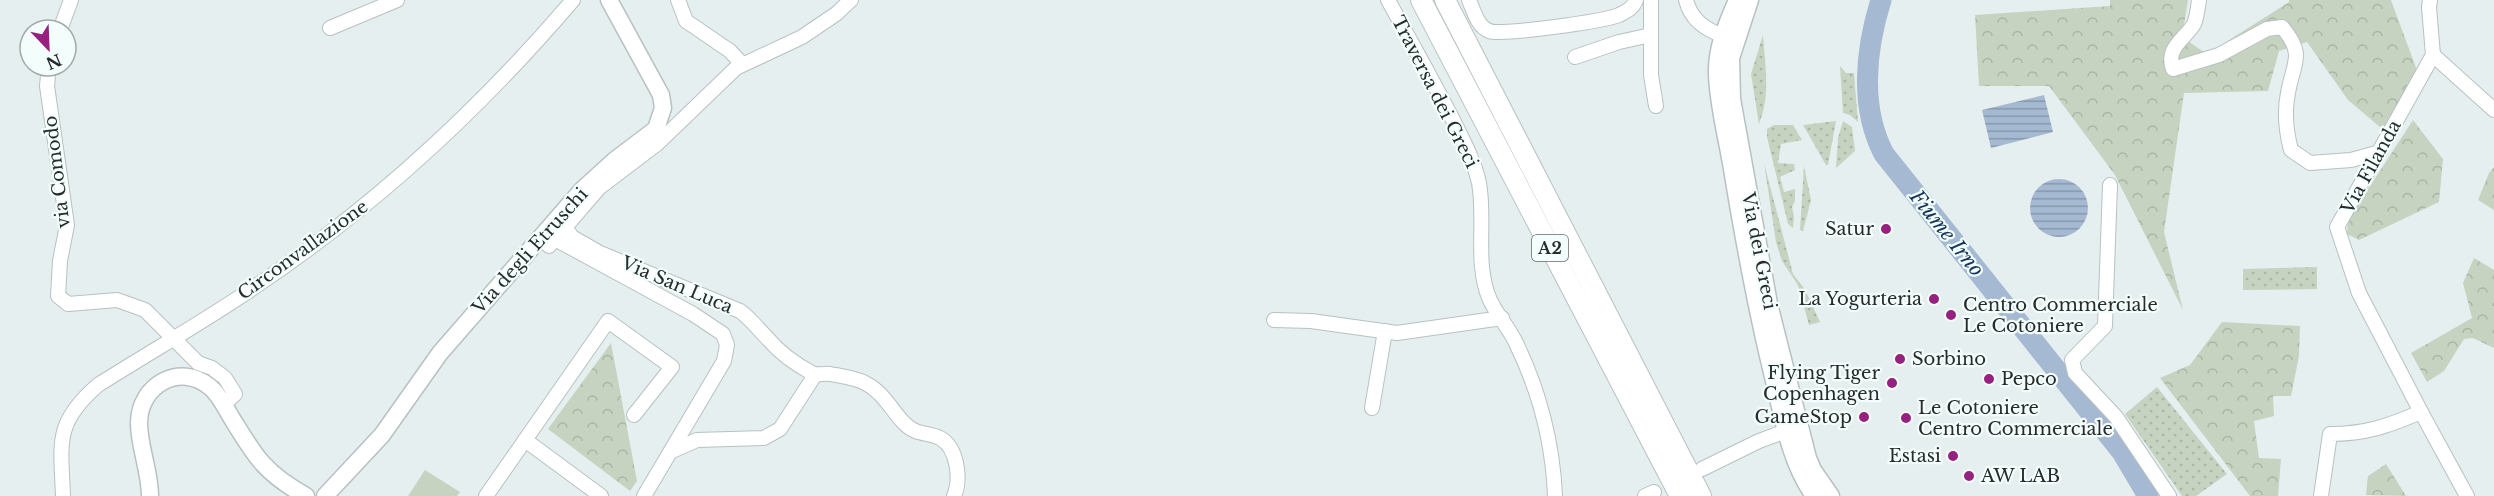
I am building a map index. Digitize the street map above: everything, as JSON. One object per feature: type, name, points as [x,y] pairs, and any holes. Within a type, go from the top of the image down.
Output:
[{"type":"highway","name":"A2","points":[[1421,0],[1680,496]]},
{"type":"highway","name":"A2","points":[[1445,0],[1701,496]]},
{"type":"main road","points":[[609,0],[661,95],[665,127]]},
{"type":"main road","name":"Via dei Greci","points":[[1737,0],[1718,56],[1719,95],[1757,306],[1786,431],[1800,472],[1815,496]]},
{"type":"main road","name":"Via dei Greci","points":[[1750,0],[1731,58],[1732,99],[1753,222],[1780,354],[1808,458],[1813,470],[1831,496]]},
{"type":"main road","name":"Via degli Etruschi","points":[[325,496],[382,435],[440,353],[561,213],[615,160],[665,127]]},
{"type":"main road","points":[[150,496],[139,423],[143,402],[150,390],[166,379],[188,376],[211,387],[264,467],[276,478],[306,496]]},
{"type":"street","points":[[64,18],[71,0]]},
{"type":"street","points":[[330,28],[397,0]]},
{"type":"street","name":"Circonvallazione","points":[[63,496],[60,455],[62,435],[68,417],[81,400],[98,385],[256,286],[320,240],[420,159],[540,38],[573,0]]},
{"type":"street","points":[[678,0],[686,21],[730,51],[742,64]]},
{"type":"street","points":[[644,496],[724,361],[727,345],[725,337],[693,314],[552,243],[599,188],[665,127],[742,64],[802,37],[836,14],[851,0]]},
{"type":"street","name":"Traversa dei Greci","points":[[1388,0],[1472,158],[1479,183],[1484,275],[1491,300],[1516,342],[1531,378],[1548,438],[1555,496]]},
{"type":"street","points":[[1469,0],[1478,21],[1486,29],[1491,32],[1510,32],[1611,18],[1633,7],[1636,0]]},
{"type":"street","points":[[1651,0],[1651,75],[1656,106]]},
{"type":"street","points":[[1686,0],[1699,23],[1709,31],[1723,36]]},
{"type":"street","points":[[2199,0],[2195,22],[2171,52],[2170,62],[2173,69],[2219,55],[2267,29],[2282,27],[2289,35],[2298,58],[2287,94],[2286,130],[2291,150],[2310,163],[2351,160],[2380,152]]},
{"type":"street","points":[[2430,0],[2428,7],[2433,55],[2494,110]]},
{"type":"street","points":[[1575,57],[1619,42],[1651,35]]},
{"type":"street","name":"Via Filanda","points":[[2433,55],[2337,227],[2359,293],[2468,496]]},
{"type":"street","name":"via Comodo","points":[[47,78],[67,225],[60,261],[58,296],[68,304],[117,300],[144,310],[198,363],[212,368],[225,378],[235,394],[223,405]]},
{"type":"street","points":[[2110,185],[2105,326],[2072,360],[2075,373],[2116,417],[2169,496]]},
{"type":"street","name":"Via San Luca","points":[[565,227],[573,237],[600,253],[740,311],[784,355],[815,375],[830,374],[865,383],[884,398],[911,429],[923,435],[940,438],[948,448],[958,473],[958,486],[954,496]]},
{"type":"street","points":[[1274,320],[1311,321],[1397,333],[1502,318]]},
{"type":"street","points":[[486,496],[608,321],[672,367],[634,416]]},
{"type":"street","points":[[1372,408],[1385,331]]},
{"type":"street","points":[[671,453],[697,440],[764,438],[780,429],[815,375]]},
{"type":"street","points":[[2321,496],[2330,434],[2374,431],[2421,412]]},
{"type":"street","points":[[1702,469],[1759,441],[1786,431]]},
{"type":"street","points":[[525,440],[601,496]]},
{"type":"green space","points":[[2110,0],[2188,0],[2182,37],[2207,54],[2289,0],[2391,0],[2418,73],[2387,133],[2348,100],[2307,42],[2279,51],[2268,91],[2184,93],[2164,232],[2183,310],[2115,175],[2049,86],[1979,86],[1975,15],[2110,6]]},
{"type":"green space","points":[[1763,35],[1766,91],[1759,124],[1751,74]]},
{"type":"green space","points":[[1840,66],[1846,73],[1854,73],[1858,122],[1850,115],[1843,113]]},
{"type":"green space","points":[[2413,120],[2443,159],[2439,202],[2359,240],[2347,234],[2348,220]]},
{"type":"green space","points":[[1836,121],[1828,165],[1826,165],[1803,125]]},
{"type":"green space","points":[[1843,121],[1852,127],[1855,151],[1836,168],[1838,138]]},
{"type":"green space","points":[[1774,125],[1793,125],[1802,140],[1781,144],[1778,163],[1794,164],[1795,170],[1780,177],[1784,192],[1795,189],[1795,201],[1792,207],[1793,228],[1788,224],[1767,137],[1767,129]]},
{"type":"green space","points":[[1764,163],[1793,274],[1804,288],[1820,322],[1809,325],[1798,285],[1782,261],[1776,242]]},
{"type":"green space","points":[[1804,166],[1811,200],[1803,231],[1800,230]]},
{"type":"green space","points":[[2494,167],[2494,210],[2478,200],[2489,173]]},
{"type":"green space","points":[[2474,258],[2494,270],[2494,348],[2473,338],[2464,339],[2444,371],[2427,382],[2411,353],[2472,318],[2463,283]]},
{"type":"green space","points":[[2317,267],[2317,289],[2243,290],[2243,269]]},
{"type":"green space","points":[[2222,322],[2300,326],[2299,356],[2291,396],[2273,396],[2274,416],[2254,421],[2259,458],[2281,459],[2278,496],[2250,496],[2160,378],[2190,365]]},
{"type":"green space","points":[[611,343],[637,481],[630,491],[548,429]]},
{"type":"green space","points":[[2157,387],[2227,474],[2196,496],[2182,496],[2125,414]]},
{"type":"green space","points":[[2386,464],[2406,496],[2366,495],[2368,476]]},
{"type":"green space","points":[[425,470],[460,492],[457,496],[408,496]]},
{"type":"water","points":[[2044,95],[2053,132],[1991,148],[1982,110]]},
{"type":"water","points":[[2059,179],[2070,181],[2083,192],[2088,208],[2086,219],[2075,232],[2059,237],[2048,235],[2035,224],[2030,208],[2032,197],[2043,184]]},
{"type":"waterway","name":"Fiume Irno","points":[[1881,0],[1869,57],[1868,97],[1876,136],[1884,154],[2122,452],[2148,496]]},
{"type":"place","name":"Satur","points":[[1886,229]]},
{"type":"place","name":"La Yogurteria","points":[[1934,299]]},
{"type":"place","name":"Centro Commerciale Le Cotoniere","points":[[1951,315]]},
{"type":"place","name":"Sorbino","points":[[1900,359]]},
{"type":"place","name":"Pepco","points":[[1989,379]]},
{"type":"place","name":"Flying Tiger Copenhagen","points":[[1892,383]]},
{"type":"place","name":"GameStop","points":[[1864,417]]},
{"type":"place","name":"Le Cotoniere Centro Commerciale","points":[[1906,418]]},
{"type":"place","name":"Estasi","points":[[1953,456]]},
{"type":"place","name":"AW LAB","points":[[1969,476]]}]
